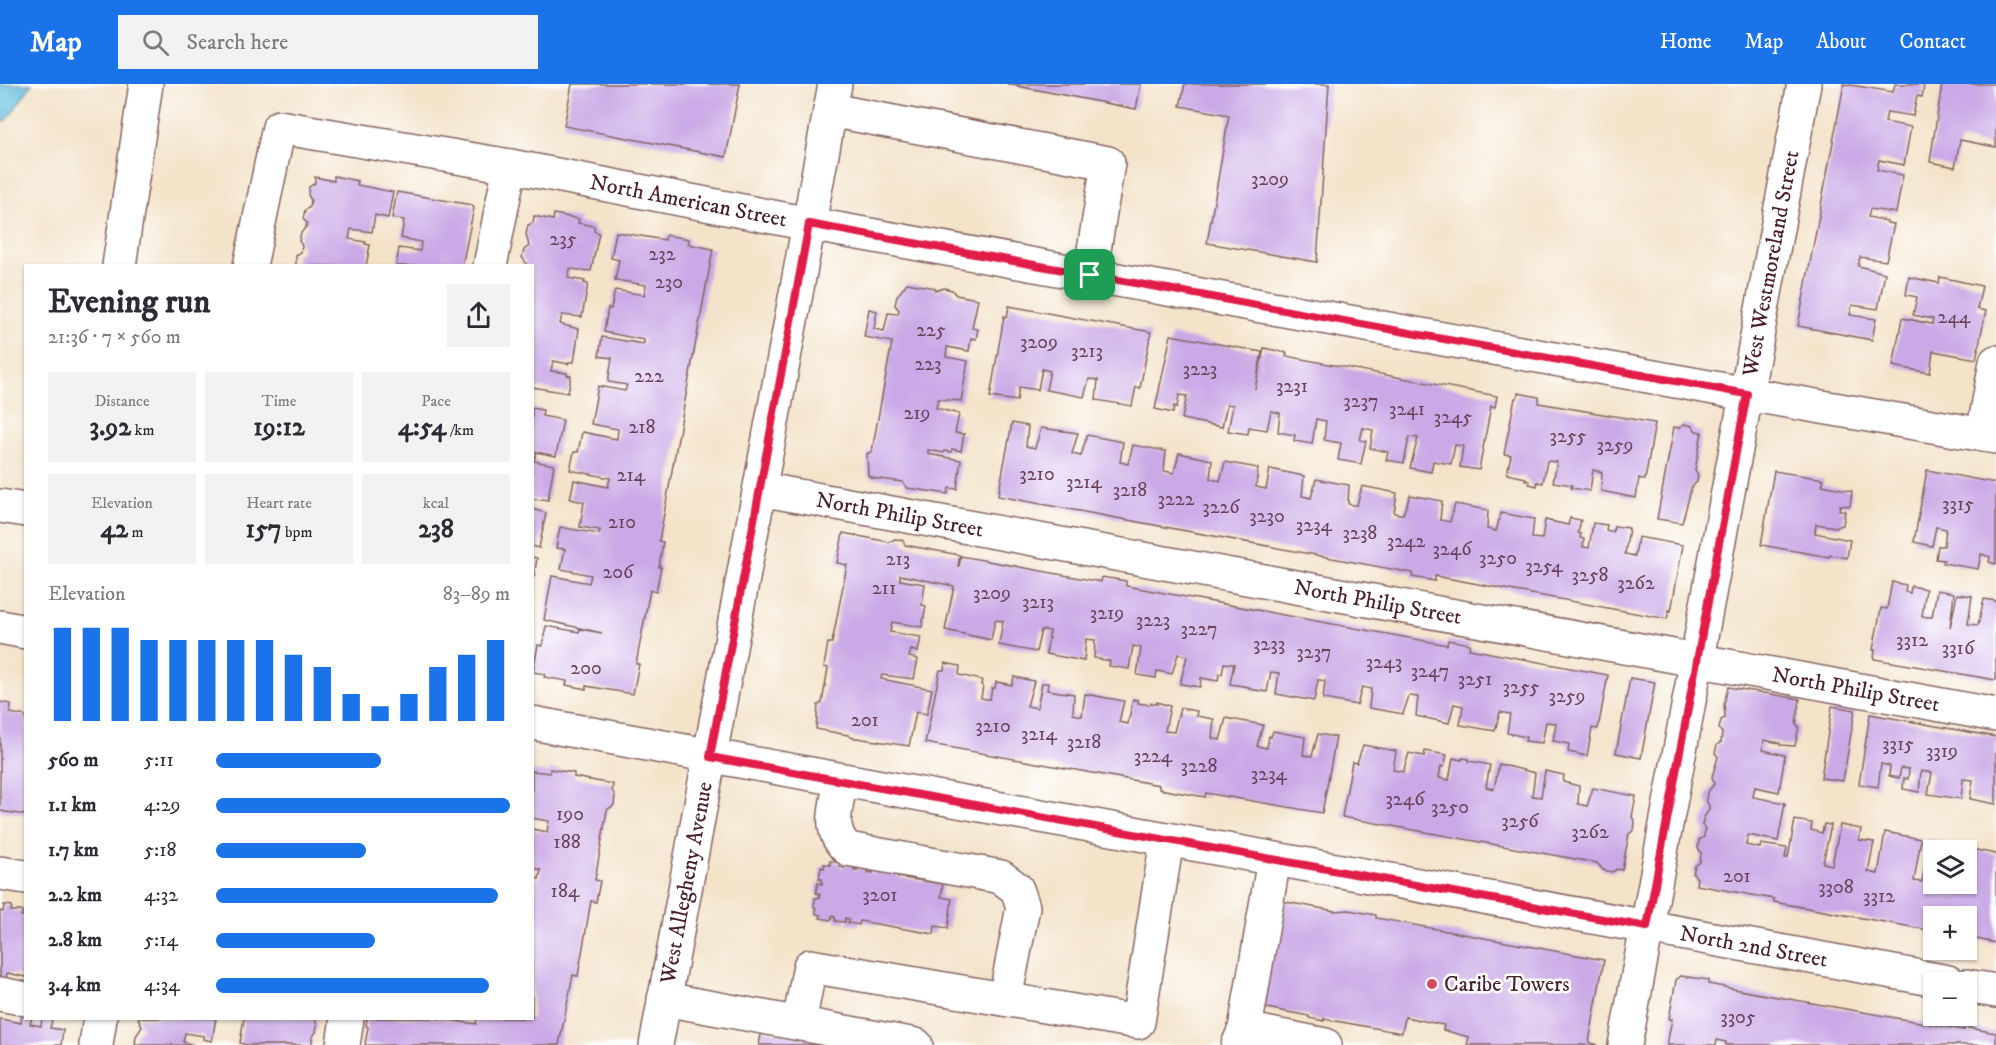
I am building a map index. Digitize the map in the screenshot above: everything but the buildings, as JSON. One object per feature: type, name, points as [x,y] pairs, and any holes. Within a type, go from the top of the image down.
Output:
[{"type":"street","points":[[119,264],[146,84]]},
{"type":"street","name":"West Westmoreland Street","points":[[1625,1045],[1804,84]]},
{"type":"street","points":[[833,97],[1108,163],[1090,275]]},
{"type":"street","name":"West Allegheny Avenue","points":[[656,1045],[833,97]]},
{"type":"street","name":"North American Street","points":[[250,264],[279,126],[510,165],[809,224],[1989,436]]},
{"type":"street","points":[[490,264],[510,165]]},
{"type":"street","points":[[1989,436],[1996,362]]},
{"type":"street","name":"North Philip Street","points":[[760,489],[1996,714]]},
{"type":"street","points":[[0,506],[24,510]]},
{"type":"street","points":[[0,627],[24,632]]},
{"type":"street","name":"North 2nd Street","points":[[534,723],[1923,977]]},
{"type":"street","points":[[841,780],[834,827],[837,837],[848,849],[1001,877],[1017,889],[1023,907],[1005,999]]},
{"type":"street","points":[[798,1023],[810,966],[1137,1022],[1167,840]]},
{"type":"street","points":[[1274,859],[1241,1037],[1325,1045]]},
{"type":"street","points":[[0,873],[24,878]]},
{"type":"street","points":[[1977,988],[1996,991]]},
{"type":"street","points":[[0,994],[24,999]]},
{"type":"street","points":[[664,999],[916,1045]]},
{"type":"street","points":[[96,1045],[100,1020]]},
{"type":"street","points":[[343,1045],[347,1020]]},
{"type":"water","points":[[0,84],[32,84],[7,120],[0,123]]},
{"type":"place","name":"Caribe Towers","points":[[1432,984]]},
{"type":"route","points":[[809,224],[1090,275],[1747,394],[1647,927],[710,757],[809,224]]}]
